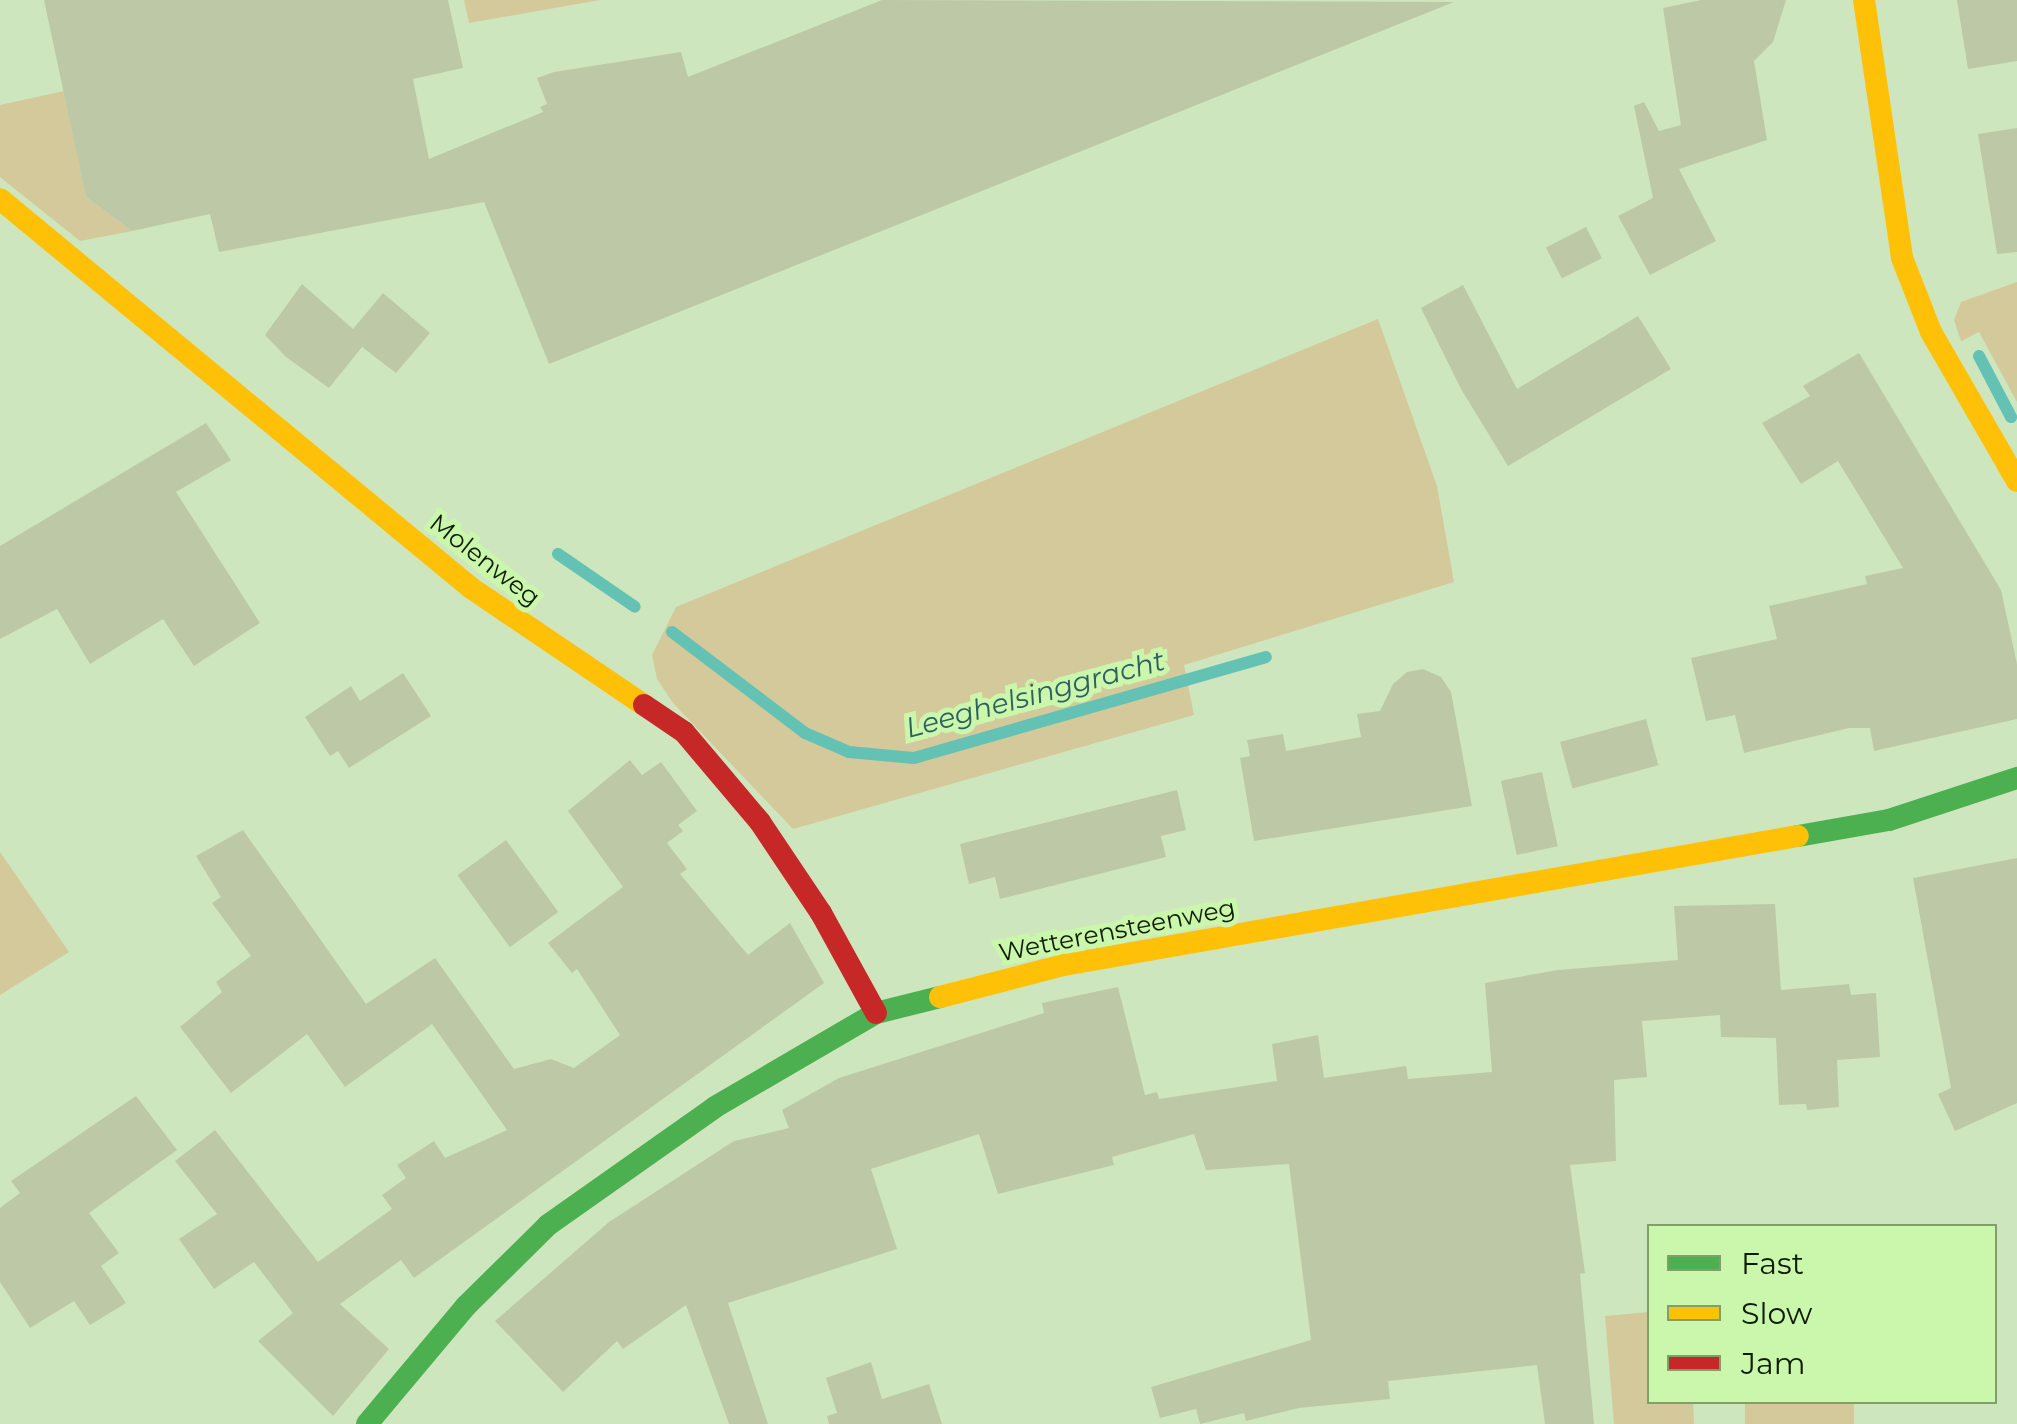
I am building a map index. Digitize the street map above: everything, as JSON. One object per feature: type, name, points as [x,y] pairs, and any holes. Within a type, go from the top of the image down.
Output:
[{"type":"street","points":[[1864,0],[1902,258],[1930,332],[2017,480]]},
{"type":"street","name":"Molenweg","points":[[0,199],[471,588],[684,732],[760,822],[820,913],[876,1013]]},
{"type":"street","name":"Wetterensteenweg","points":[[366,1424],[466,1306],[548,1224],[715,1107],[876,1013],[1064,964],[1889,820],[2017,778]]},
{"type":"shaded area","points":[[464,0],[600,0],[469,23]]},
{"type":"shaded area","points":[[64,91],[86,197],[132,231],[80,241],[0,177],[0,105]]},
{"type":"shaded area","points":[[2017,282],[2017,402],[1979,332],[1961,341],[1954,320],[1961,302]]},
{"type":"shaded area","points":[[1378,319],[1437,486],[1454,582],[1184,665],[1194,715],[793,829],[673,703],[657,679],[652,655],[676,607]]},
{"type":"shaded area","points":[[0,852],[69,952],[0,995]]},
{"type":"shaded area","points":[[1647,1312],[1647,1404],[1693,1404],[1694,1424],[1614,1424],[1605,1316]]},
{"type":"shaded area","points":[[1745,1404],[1854,1404],[1854,1424],[1745,1424]]},
{"type":"building","points":[[44,0],[448,0],[463,68],[413,79],[429,159],[543,112],[540,107],[547,104],[537,78],[554,72],[681,52],[688,77],[882,0],[1454,2],[549,364],[484,202],[219,252],[210,214],[132,231],[86,197]]},
{"type":"building","points":[[1701,0],[1786,0],[1773,42],[1754,61],[1767,140],[1679,169],[1716,241],[1650,275],[1618,216],[1653,198],[1634,106],[1644,102],[1659,131],[1681,125],[1663,8]]},
{"type":"building","points":[[1957,0],[2017,0],[2017,61],[1968,69]]},
{"type":"building","points":[[2017,128],[2017,252],[1997,254],[1978,134]]},
{"type":"building","points":[[1586,227],[1602,258],[1562,279],[1546,247]]},
{"type":"building","points":[[302,284],[353,329],[383,293],[430,333],[396,373],[362,347],[329,388],[286,357],[265,335]]},
{"type":"building","points":[[1463,285],[1517,389],[1638,316],[1671,369],[1508,466],[1461,389],[1421,308]]},
{"type":"building","points":[[1859,353],[2001,590],[2017,664],[2017,719],[1874,751],[1870,728],[1849,728],[1744,753],[1735,715],[1706,721],[1691,658],[1777,639],[1769,606],[1867,584],[1865,576],[1903,568],[1838,461],[1801,484],[1762,423],[1810,396],[1803,386]]},
{"type":"building","points":[[206,423],[231,460],[176,492],[260,623],[194,666],[163,619],[90,664],[57,609],[0,639],[0,546]]},
{"type":"building","points":[[1423,669],[1441,677],[1451,692],[1472,806],[1254,841],[1240,758],[1250,756],[1247,740],[1283,734],[1286,751],[1361,737],[1357,714],[1380,711],[1393,684],[1407,672]]},
{"type":"building","points":[[403,673],[431,716],[349,768],[338,751],[330,756],[305,717],[351,686],[360,701]]},
{"type":"building","points":[[1646,719],[1658,765],[1572,788],[1560,742]]},
{"type":"building","points":[[630,760],[642,775],[661,762],[697,811],[678,825],[683,831],[667,843],[687,869],[680,874],[748,955],[790,923],[824,983],[414,1278],[401,1260],[340,1304],[389,1349],[333,1416],[258,1341],[293,1313],[254,1262],[214,1289],[179,1239],[217,1214],[175,1161],[215,1130],[318,1262],[392,1209],[382,1195],[406,1178],[397,1165],[434,1141],[445,1158],[507,1130],[432,1024],[345,1087],[307,1034],[231,1093],[180,1027],[222,992],[216,982],[251,956],[212,903],[221,897],[196,856],[243,830],[366,1004],[435,958],[514,1069],[551,1059],[574,1068],[620,1035],[577,969],[572,973],[548,943],[623,887],[568,811]]},
{"type":"building","points":[[1542,772],[1558,846],[1517,855],[1501,781]]},
{"type":"building","points":[[1177,790],[1186,830],[1161,836],[1166,857],[1000,899],[995,877],[969,884],[960,844]]},
{"type":"building","points":[[506,840],[558,912],[510,947],[457,875]]},
{"type":"building","points":[[2017,858],[2017,1103],[1955,1131],[1938,1094],[1951,1088],[1913,878]]},
{"type":"building","points":[[1775,904],[1781,990],[1849,984],[1851,995],[1876,993],[1880,1057],[1837,1060],[1839,1107],[1807,1110],[1806,1104],[1779,1105],[1776,1038],[1721,1037],[1720,1015],[1642,1021],[1647,1077],[1614,1080],[1616,1161],[1570,1165],[1585,1273],[1580,1274],[1594,1424],[1545,1424],[1537,1365],[1388,1381],[1390,1399],[1299,1408],[1246,1421],[1244,1413],[1200,1424],[1196,1409],[1160,1418],[1151,1387],[1311,1340],[1289,1164],[1206,1170],[1194,1134],[1112,1157],[1114,1165],[998,1194],[979,1134],[871,1169],[897,1249],[728,1303],[768,1424],[729,1424],[686,1305],[623,1349],[617,1341],[563,1392],[495,1321],[609,1222],[734,1141],[789,1128],[782,1110],[839,1078],[1044,1013],[1042,1003],[1118,987],[1145,1095],[1157,1092],[1159,1099],[1277,1081],[1272,1044],[1318,1035],[1324,1078],[1406,1066],[1408,1079],[1492,1072],[1485,983],[1558,970],[1678,960],[1674,906]]},
{"type":"building","points":[[136,1096],[177,1150],[89,1213],[119,1253],[101,1266],[126,1303],[90,1325],[74,1301],[30,1328],[0,1282],[0,1208],[20,1193],[11,1181]]},
{"type":"building","points":[[871,1362],[882,1399],[929,1384],[942,1424],[829,1424],[827,1416],[837,1413],[826,1378]]},
{"type":"waterway","points":[[1979,356],[2011,417]]},
{"type":"waterway","name":"Leeghelsinggracht","points":[[558,554],[635,607]]},
{"type":"waterway","name":"Leeghelsinggracht","points":[[672,632],[805,733],[849,752],[914,758],[1266,657]]},
{"type":"traffic: fast","points":[[1798,836],[1889,820],[2017,778]]},
{"type":"traffic: fast","points":[[367,1424],[466,1306],[548,1225],[715,1107],[876,1013],[940,997]]},
{"type":"traffic: slow","points":[[1864,0],[1902,258],[1931,332],[2017,481]]},
{"type":"traffic: slow","points":[[0,199],[471,588],[644,705]]},
{"type":"traffic: slow","points":[[940,997],[1064,965],[1798,836]]},
{"type":"traffic: jam","points":[[644,705],[684,732],[760,822],[821,913],[876,1013]]}]
